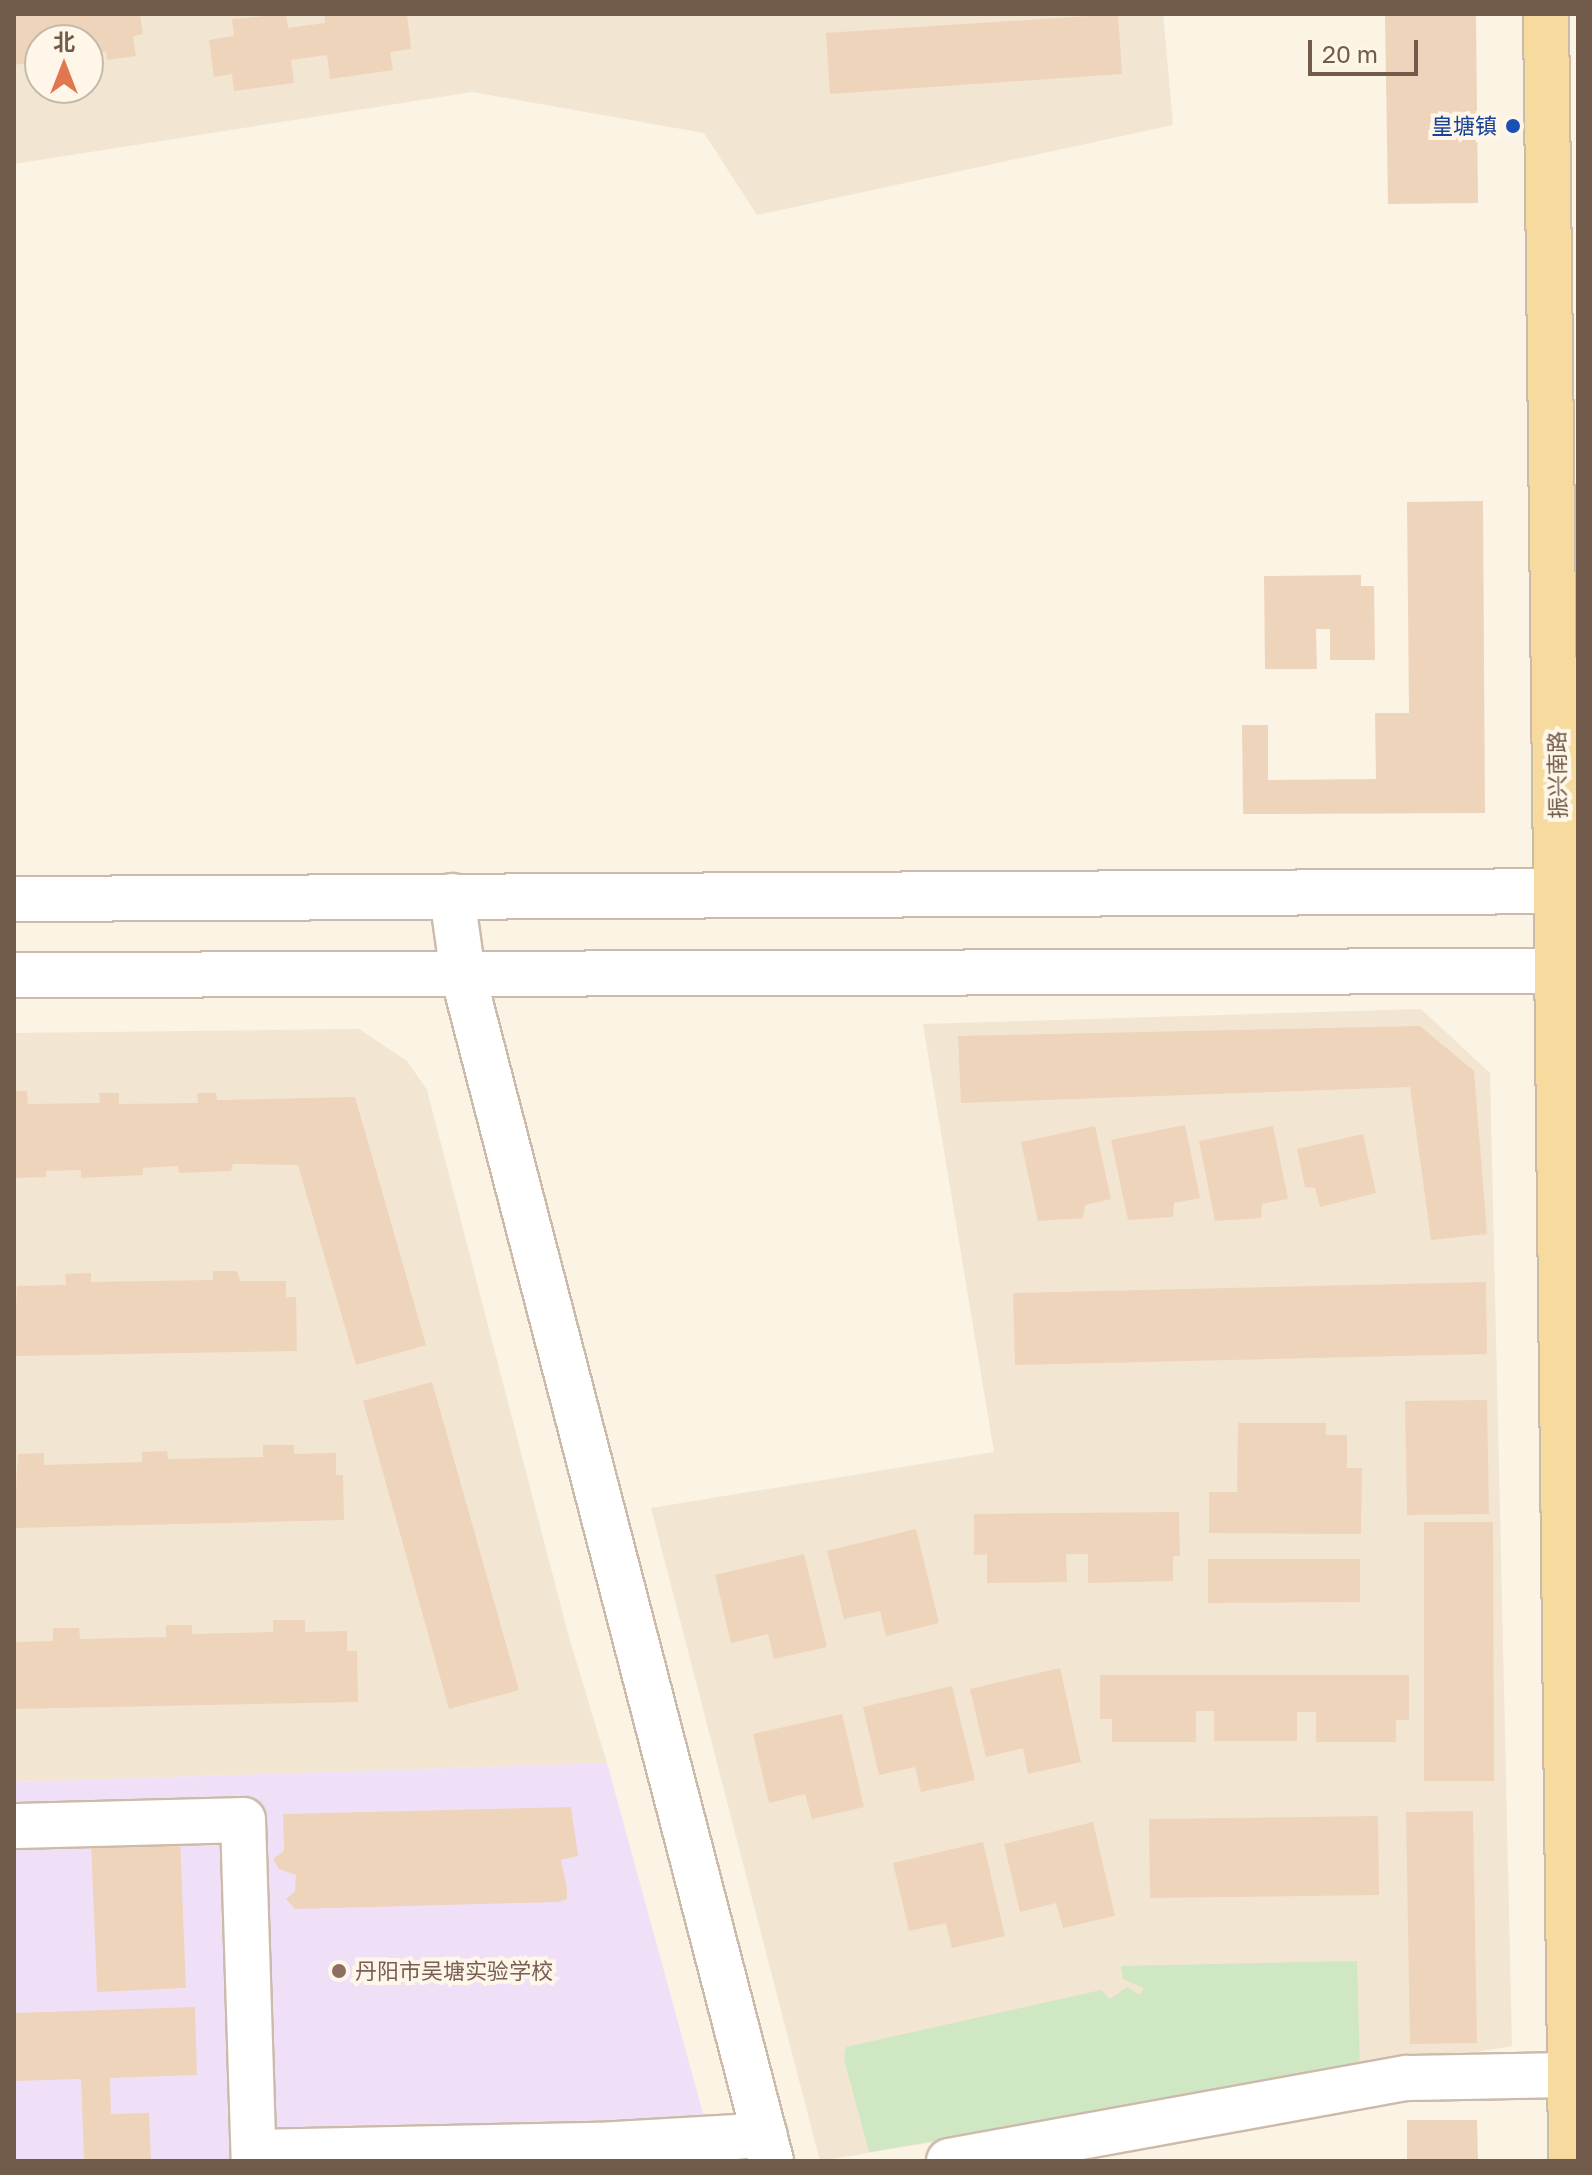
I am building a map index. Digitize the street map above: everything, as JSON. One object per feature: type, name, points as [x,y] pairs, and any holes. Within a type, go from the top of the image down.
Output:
[{"type":"main road","name":"振兴南路","points":[[1546,14],[1569,891],[1571,2161]]},
{"type":"street","points":[[14,899],[1569,891]]},
{"type":"street","points":[[14,1826],[243,1820],[254,2157],[768,2148],[463,975],[452,896]]},
{"type":"street","points":[[14,975],[1569,971]]},
{"type":"street","points":[[949,2161],[1407,2078],[1570,2075]]},
{"type":"shaded area","points":[[14,14],[1163,14],[1173,125],[757,215],[704,133],[472,92],[14,164]]},
{"type":"shaded area","points":[[1421,1009],[1490,1073],[1512,2046],[820,2161],[651,1508],[994,1452],[923,1024]]},
{"type":"shaded area","points":[[359,1029],[407,1061],[427,1090],[568,1634],[607,1763],[14,1782],[14,1033]]},
{"type":"shaded area","name":"丹阳市吴塘实验学校","points":[[607,1763],[716,2161],[14,2161],[14,1782]]},
{"type":"green space","points":[[1357,1961],[1360,2069],[869,2152],[844,2059],[846,2047],[1101,1990],[1110,1999],[1127,1987],[1140,1995],[1144,1988],[1123,1979],[1121,1966]]},
{"type":"building","points":[[14,14],[140,14],[143,34],[133,36],[136,56],[107,60],[104,24],[24,24],[24,63],[14,65]]},
{"type":"building","points":[[286,14],[288,28],[325,23],[324,14],[407,14],[411,49],[390,52],[393,70],[330,79],[327,55],[291,60],[294,83],[234,91],[232,74],[214,77],[209,40],[234,36],[232,19]]},
{"type":"building","points":[[1118,14],[1122,74],[830,94],[826,33]]},
{"type":"building","points":[[1385,14],[1476,14],[1478,203],[1388,204]]},
{"type":"building","points":[[1483,501],[1485,813],[1243,814],[1242,725],[1268,725],[1268,780],[1376,779],[1375,713],[1409,713],[1407,502]]},
{"type":"building","points":[[1361,575],[1361,586],[1374,586],[1375,660],[1330,660],[1330,629],[1316,629],[1317,669],[1265,669],[1264,576]]},
{"type":"building","points":[[1420,1026],[1474,1071],[1487,1234],[1431,1240],[1410,1087],[961,1103],[958,1036]]},
{"type":"building","points":[[14,1091],[27,1091],[28,1104],[100,1103],[99,1093],[119,1093],[119,1104],[198,1103],[197,1093],[216,1093],[217,1100],[355,1097],[426,1345],[356,1365],[298,1165],[233,1164],[231,1171],[179,1173],[178,1166],[143,1168],[143,1175],[81,1178],[81,1170],[46,1171],[46,1177],[14,1178]]},
{"type":"building","points":[[1185,1125],[1200,1198],[1174,1203],[1173,1217],[1128,1220],[1111,1140]]},
{"type":"building","points":[[1095,1126],[1111,1199],[1085,1205],[1083,1218],[1038,1221],[1021,1142]]},
{"type":"building","points":[[1273,1126],[1288,1199],[1262,1204],[1261,1218],[1215,1221],[1199,1141]]},
{"type":"building","points":[[1363,1134],[1376,1193],[1320,1207],[1315,1188],[1305,1187],[1297,1149]]},
{"type":"building","points":[[213,1271],[237,1271],[240,1281],[286,1281],[286,1297],[296,1297],[297,1351],[14,1356],[17,1286],[66,1285],[65,1274],[91,1273],[91,1282],[213,1280]]},
{"type":"building","points":[[1486,1282],[1487,1354],[1015,1365],[1013,1293]]},
{"type":"building","points":[[432,1382],[519,1690],[449,1709],[363,1401]]},
{"type":"building","points":[[1487,1400],[1489,1514],[1407,1515],[1405,1401]]},
{"type":"building","points":[[1238,1423],[1326,1423],[1326,1435],[1347,1435],[1347,1468],[1362,1468],[1361,1534],[1209,1533],[1209,1492],[1237,1492]]},
{"type":"building","points":[[263,1445],[294,1445],[294,1454],[336,1453],[336,1475],[343,1475],[344,1520],[14,1528],[18,1454],[44,1453],[44,1465],[142,1462],[142,1452],[167,1451],[168,1459],[263,1457]]},
{"type":"building","points":[[1179,1512],[1180,1556],[1173,1556],[1173,1581],[1088,1583],[1088,1554],[1066,1554],[1067,1582],[987,1583],[987,1554],[974,1555],[974,1514]]},
{"type":"building","points":[[1424,1522],[1493,1522],[1494,1781],[1424,1781]]},
{"type":"building","points":[[916,1529],[939,1623],[886,1636],[880,1611],[844,1619],[827,1551]]},
{"type":"building","points":[[804,1554],[827,1647],[774,1659],[768,1634],[731,1643],[715,1575]]},
{"type":"building","points":[[1208,1559],[1360,1559],[1360,1602],[1208,1603]]},
{"type":"building","points":[[273,1620],[305,1620],[305,1632],[347,1631],[347,1651],[357,1651],[358,1702],[14,1709],[14,1642],[53,1641],[53,1628],[79,1628],[80,1639],[166,1637],[166,1625],[192,1625],[192,1634],[273,1632]]},
{"type":"building","points":[[1060,1668],[1081,1762],[1028,1774],[1023,1748],[986,1757],[970,1689]]},
{"type":"building","points":[[1100,1675],[1409,1675],[1409,1720],[1396,1720],[1396,1742],[1316,1742],[1316,1712],[1297,1712],[1297,1741],[1214,1741],[1214,1711],[1196,1711],[1196,1742],[1112,1742],[1112,1719],[1100,1719]]},
{"type":"building","points":[[952,1686],[975,1780],[921,1792],[915,1767],[879,1775],[863,1707]]},
{"type":"building","points":[[842,1714],[864,1807],[812,1819],[805,1794],[769,1803],[753,1734]]},
{"type":"building","points":[[571,1807],[578,1856],[561,1860],[567,1899],[559,1902],[295,1909],[286,1899],[295,1891],[296,1875],[279,1869],[273,1859],[284,1851],[283,1814]]},
{"type":"building","points":[[1473,1811],[1477,2043],[1410,2044],[1406,1812]]},
{"type":"building","points":[[1378,1816],[1379,1895],[1150,1898],[1149,1819]]},
{"type":"building","points":[[1093,1822],[1115,1916],[1063,1928],[1056,1903],[1020,1912],[1004,1844]]},
{"type":"building","points":[[180,1837],[186,1988],[97,1992],[91,1841]]},
{"type":"building","points":[[983,1842],[1005,1936],[952,1948],[946,1923],[909,1931],[893,1863]]},
{"type":"building","points":[[195,2007],[197,2075],[110,2078],[111,2114],[149,2113],[151,2161],[84,2161],[81,2079],[14,2081],[14,2013]]},
{"type":"building","points":[[1407,2120],[1477,2120],[1478,2161],[1407,2161]]},
{"type":"place","name":"皇塘镇","points":[[1513,126]]},
{"type":"place","name":"丹阳市吴塘实验学校","points":[[339,1971]]}]
